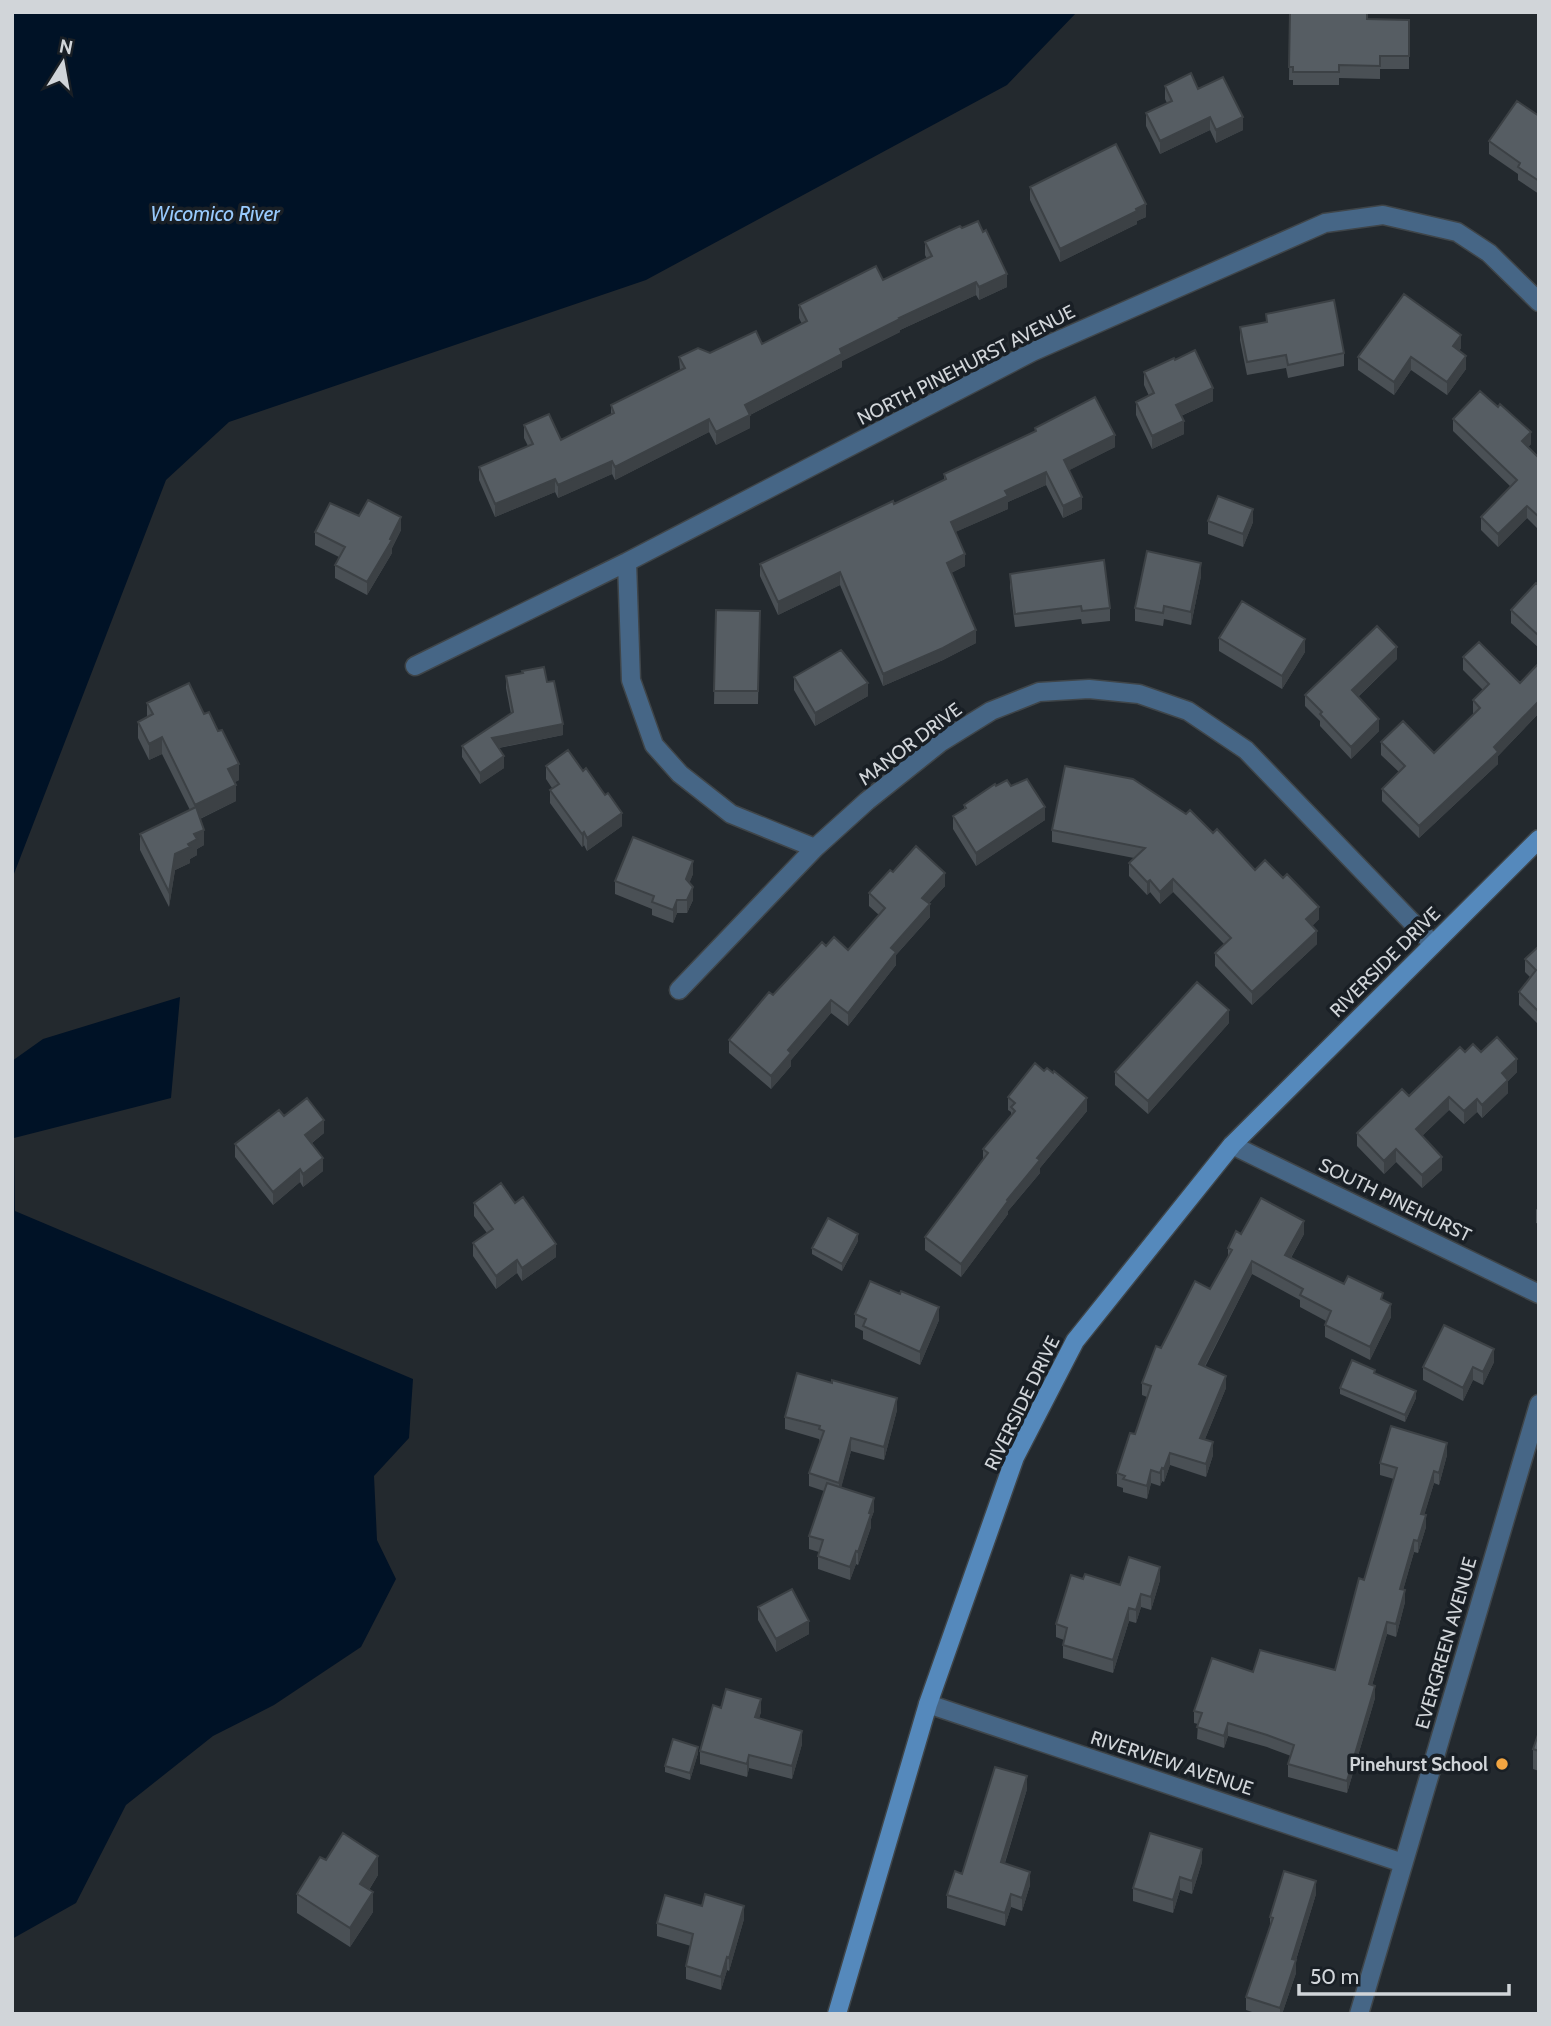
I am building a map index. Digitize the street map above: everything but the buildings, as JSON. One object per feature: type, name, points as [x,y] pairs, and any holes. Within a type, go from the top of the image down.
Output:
[{"type":"street","name":"NORTH PINEHURST AVENUE","points":[[415,666],[627,562],[1032,352],[1325,223],[1383,215],[1457,232],[1489,253],[1539,302]]},
{"type":"street","points":[[627,562],[631,680],[654,745],[680,774],[731,814],[815,848]]},
{"type":"street","name":"MANOR DRIVE","points":[[679,990],[815,848],[867,801],[941,742],[991,711],[1039,691],[1089,689],[1139,694],[1188,711],[1246,750],[1433,944]]},
{"type":"street","name":"RIVERSIDE DRIVE","points":[[836,2014],[928,1704],[1015,1457],[1075,1341],[1233,1145],[1539,839]]},
{"type":"street","name":"SOUTH PINEHURST","points":[[1233,1145],[1539,1294]]},
{"type":"street","name":"EVERGREEN AVENUE","points":[[1359,2014],[1539,1404]]},
{"type":"street","name":"RIVERVIEW AVENUE","points":[[928,1704],[1403,1863]]},
{"type":"water","name":"Wicomico River","points":[[12,12],[1077,12],[1007,85],[646,280],[229,422],[166,480],[12,879]]},
{"type":"water","points":[[180,997],[171,1098],[14,1138],[15,1211],[413,1379],[409,1438],[374,1476],[377,1540],[396,1579],[361,1647],[274,1705],[213,1736],[126,1805],[76,1903],[12,1939],[12,1061],[43,1039]]},
{"type":"place","name":"Pinehurst School","points":[[1502,1764]]}]
